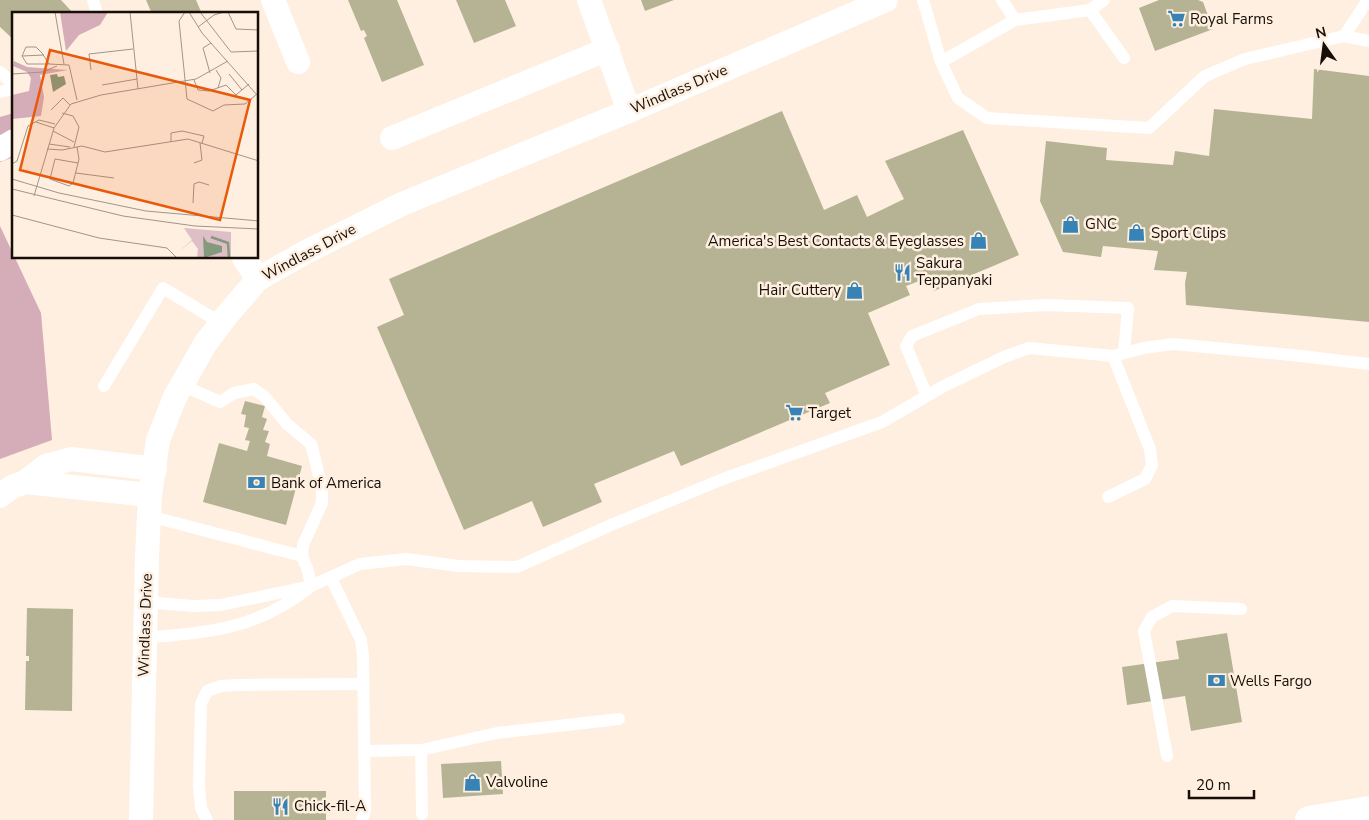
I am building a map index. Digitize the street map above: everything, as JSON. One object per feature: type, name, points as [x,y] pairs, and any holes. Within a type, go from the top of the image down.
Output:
[{"type":"main road","points":[[1309,820],[1369,810]]},
{"type":"street","points":[[273,0],[298,62]]},
{"type":"street","points":[[589,0],[629,111]]},
{"type":"street","name":"Windlass Drive","points":[[141,820],[145,602],[150,506],[158,440],[175,397],[205,344],[221,322],[258,279],[306,252],[402,204],[629,111],[886,0]]},
{"type":"street","points":[[392,138],[608,49]]},
{"type":"street","points":[[0,149],[12,142]]},
{"type":"street","points":[[245,259],[258,279]]},
{"type":"street","points":[[0,496],[12,487],[25,482],[46,466],[71,459],[155,470]]},
{"type":"street","points":[[25,482],[150,506]]},
{"type":"lane","points":[[923,0],[941,62],[958,98],[987,118],[1149,128],[1205,76],[1245,58],[1344,36],[1369,41]]},
{"type":"lane","points":[[1002,0],[1015,20]]},
{"type":"lane","points":[[941,62],[1015,20],[1090,10],[1104,0]]},
{"type":"lane","points":[[1344,36],[1368,0]]},
{"type":"lane","points":[[1090,10],[1124,58]]},
{"type":"lane","points":[[0,72],[12,85]]},
{"type":"lane","points":[[0,92],[12,88]]},
{"type":"lane","points":[[104,386],[163,288],[221,322]]},
{"type":"lane","points":[[928,396],[906,346],[912,336],[979,309],[1045,305],[1128,308],[1119,354],[1150,449],[1152,465],[1144,479],[1108,498]]},
{"type":"lane","points":[[145,602],[193,606],[221,605],[311,586],[360,564],[406,559],[459,566],[517,567],[611,525],[722,479],[882,422],[944,386],[1004,357],[1030,348],[1119,354],[1173,344],[1369,364]]},
{"type":"lane","points":[[182,385],[220,402],[234,394],[254,389],[265,397],[288,424],[311,444],[320,477],[322,503],[303,545],[302,556],[308,570],[311,586]]},
{"type":"lane","points":[[150,506],[302,556]]},
{"type":"lane","points":[[331,578],[360,640],[363,655],[363,818]]},
{"type":"lane","points":[[144,638],[206,632],[237,626],[290,603],[311,586]]},
{"type":"lane","points":[[1167,756],[1144,631],[1152,617],[1172,606],[1241,608]]},
{"type":"lane","points":[[207,820],[201,808],[199,785],[201,704],[207,691],[220,686],[237,684],[363,684]]},
{"type":"lane","points":[[364,751],[421,750],[497,733],[619,719]]},
{"type":"lane","points":[[421,750],[422,814]]},
{"type":"shaded area","points":[[12,114],[12,158],[0,162],[0,117]]},
{"type":"shaded area","points":[[0,226],[12,251],[12,259],[16,259],[41,313],[52,440],[0,459]]},
{"type":"building","points":[[0,0],[61,0],[72,12],[12,12],[12,38],[0,27]]},
{"type":"building","points":[[146,0],[196,0],[201,12],[151,12]]},
{"type":"building","points":[[348,0],[397,0],[424,65],[382,82],[364,38],[367,36],[364,30],[361,31]]},
{"type":"building","points":[[456,0],[505,0],[516,26],[474,43]]},
{"type":"building","points":[[641,0],[674,0],[645,11]]},
{"type":"building","name":"Royal Farms","points":[[1159,0],[1198,0],[1203,2],[1213,29],[1155,51],[1139,8]]},
{"type":"building","points":[[1314,69],[1369,76],[1369,322],[1186,305],[1185,283],[1187,272],[1154,270],[1158,251],[1103,246],[1101,257],[1063,252],[1040,201],[1046,141],[1107,148],[1106,160],[1173,165],[1175,151],[1209,156],[1214,109],[1312,119]]},
{"type":"building","points":[[782,111],[824,210],[857,195],[867,217],[904,199],[885,161],[963,130],[1019,255],[934,291],[927,278],[906,286],[910,295],[868,313],[890,365],[825,393],[830,403],[681,466],[674,451],[594,484],[602,502],[543,527],[532,501],[464,530],[377,327],[404,315],[389,279]]},
{"type":"building","points":[[245,401],[265,406],[262,417],[267,419],[263,430],[269,431],[265,442],[270,444],[267,456],[302,466],[286,525],[203,502],[219,443],[247,451],[250,441],[245,440],[249,428],[244,427],[246,415],[241,414]]},
{"type":"building","points":[[27,608],[73,609],[72,711],[25,710],[26,661],[29,661],[29,656],[26,656]]},
{"type":"building","points":[[1227,633],[1242,722],[1191,731],[1185,696],[1127,705],[1122,667],[1179,659],[1176,641]]},
{"type":"building","points":[[501,761],[503,794],[443,798],[441,764]]},
{"type":"building","name":"Chick-fil-A","points":[[234,791],[326,791],[326,820],[234,820]]},
{"type":"place","name":"Royal Farms","points":[[1176,19]]},
{"type":"place","name":"GNC","points":[[1071,224]]},
{"type":"place","name":"Sport Clips","points":[[1137,233]]},
{"type":"place","name":"America's Best Contacts & Eyeglasses","points":[[978,241]]},
{"type":"place","name":"Sakura Teppanyaki","points":[[902,272]]},
{"type":"place","name":"Hair Cuttery","points":[[855,290]]},
{"type":"place","name":"Target","points":[[794,413]]},
{"type":"place","name":"Bank of America","points":[[257,483]]},
{"type":"place","name":"Wells Fargo","points":[[1216,681]]},
{"type":"place","name":"Valvoline","points":[[472,782]]},
{"type":"place","name":"Chick-fil-A","points":[[280,806]]}]
